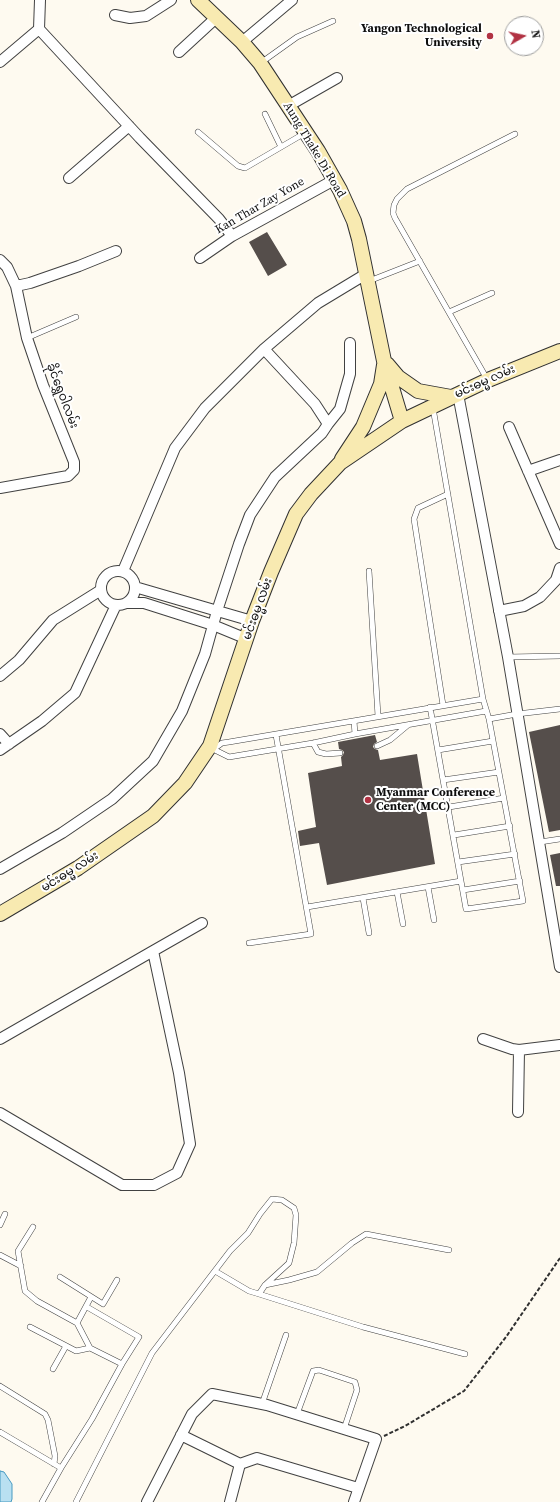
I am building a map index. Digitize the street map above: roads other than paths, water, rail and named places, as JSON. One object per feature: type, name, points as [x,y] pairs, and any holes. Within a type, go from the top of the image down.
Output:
[{"type":"main road","name":"Aung Thake Di Road","points":[[204,2],[242,42],[260,64],[306,133],[334,180],[354,221],[384,361],[402,421]]},
{"type":"main road","name":"မင်းဓမ္မ လမ်း","points":[[0,914],[78,868],[153,816],[185,783],[210,751],[210,746],[252,621],[296,514],[311,494],[340,463],[402,421],[454,395],[560,350]]},
{"type":"main road","points":[[384,361],[398,378],[418,391],[454,395]]},
{"type":"main road","points":[[340,463],[363,427],[381,384],[384,361]]},
{"type":"street","points":[[40,0],[39,29],[129,126],[185,182],[219,219],[232,236]]},
{"type":"street","points":[[115,15],[130,18],[146,16],[171,0]]},
{"type":"street","points":[[242,42],[292,0]]},
{"type":"street","points":[[179,52],[217,17]]},
{"type":"street","points":[[0,62],[39,29]]},
{"type":"street","points":[[288,106],[337,78]]},
{"type":"street","points":[[69,178],[129,126]]},
{"type":"street","name":"Kan Thar Zay Yone","points":[[200,258],[232,236],[334,180]]},
{"type":"street","points":[[16,286],[30,283],[79,266],[116,251]]},
{"type":"street","name":"ခိုင်ရွှေဝါလမ်း","points":[[0,260],[7,267],[16,286],[27,338],[43,385],[74,462],[74,470],[68,476],[0,488]]},
{"type":"street","points":[[123,571],[175,448],[205,408],[264,349],[318,303],[367,278]]},
{"type":"street","points":[[0,869],[62,833],[112,799],[153,761],[182,711],[205,654],[217,611],[250,515],[276,477],[322,433],[340,409],[350,374],[350,343]]},
{"type":"street","points":[[264,349],[315,404],[328,424]]},
{"type":"street","points":[[454,395],[508,657],[560,967]]},
{"type":"street","points":[[509,427],[560,544]]},
{"type":"street","points":[[528,472],[560,460]]},
{"type":"street","points":[[499,611],[524,606],[540,597],[556,580],[560,568]]},
{"type":"street","points":[[123,571],[132,577],[135,587],[132,599],[123,605],[109,604],[103,596],[101,590],[103,579],[107,575],[112,572],[123,571]]},
{"type":"street","points":[[135,587],[252,621]]},
{"type":"street","points":[[0,676],[19,660],[53,620],[101,590]]},
{"type":"street","points":[[127,603],[144,604],[213,625],[247,639]]},
{"type":"street","points":[[0,734],[4,747],[42,722],[75,693],[116,605]]},
{"type":"street","points":[[0,1039],[202,923]]},
{"type":"street","points":[[0,1113],[122,1185],[154,1185],[177,1173],[190,1144],[179,1073],[153,951]]},
{"type":"street","points":[[483,1039],[519,1050],[560,1045]]},
{"type":"street","points":[[518,1112],[519,1050]]},
{"type":"street","points":[[147,1502],[192,1414],[212,1394],[262,1404],[376,1439],[354,1502]]},
{"type":"street","points":[[182,1435],[240,1464],[257,1458],[358,1488]]},
{"type":"street","points":[[230,1502],[240,1464]]},
{"type":"lane","points":[[260,64],[297,37],[333,21]]},
{"type":"lane","points":[[265,114],[281,147]]},
{"type":"lane","points":[[198,132],[238,166],[245,168],[306,133]]},
{"type":"lane","points":[[488,380],[393,213],[397,198],[407,189],[515,134]]},
{"type":"lane","points":[[367,278],[420,261]]},
{"type":"lane","points":[[449,312],[492,293]]},
{"type":"lane","points":[[27,338],[76,317]]},
{"type":"lane","points":[[430,707],[431,720],[449,807],[466,909],[523,901],[489,719],[483,699],[432,406]]},
{"type":"lane","points":[[443,705],[414,519],[418,508],[448,494]]},
{"type":"lane","points":[[369,571],[378,716]]},
{"type":"lane","points":[[508,657],[560,656]]},
{"type":"lane","points":[[210,751],[222,743],[483,699]]},
{"type":"lane","points":[[489,719],[560,709]]},
{"type":"lane","points":[[210,751],[229,758],[408,724],[486,711]]},
{"type":"lane","points":[[354,721],[355,734]]},
{"type":"lane","points":[[378,746],[390,740],[408,724]]},
{"type":"lane","points":[[249,943],[311,934],[276,734]]},
{"type":"lane","points":[[438,750],[493,741]]},
{"type":"lane","points":[[313,743],[318,752],[326,754],[340,753]]},
{"type":"lane","points":[[444,780],[499,772]]},
{"type":"lane","points":[[449,807],[504,798]]},
{"type":"lane","points":[[454,836],[510,826]]},
{"type":"lane","points":[[540,842],[560,839]]},
{"type":"lane","points":[[458,862],[515,854]]},
{"type":"lane","points":[[307,907],[461,881]]},
{"type":"lane","points":[[462,890],[520,881]]},
{"type":"lane","points":[[428,887],[434,920]]},
{"type":"lane","points":[[397,892],[403,924]]},
{"type":"lane","points":[[363,898],[369,933]]},
{"type":"lane","points":[[76,1502],[152,1353],[230,1251],[248,1233],[272,1199],[282,1200],[294,1208],[296,1214],[294,1243],[288,1263],[265,1285],[259,1294]]},
{"type":"lane","points":[[0,1225],[5,1214]]},
{"type":"lane","points":[[33,1227],[18,1251],[25,1291],[37,1301],[77,1323],[90,1348],[122,1364]]},
{"type":"lane","points":[[265,1285],[317,1272],[352,1243],[366,1234],[449,1250]]},
{"type":"lane","points":[[0,1255],[21,1266]]},
{"type":"lane","points":[[214,1271],[249,1291],[363,1327],[465,1354]]},
{"type":"lane","points":[[60,1277],[103,1304],[117,1280]]},
{"type":"lane","points":[[77,1323],[87,1307],[91,1297]]},
{"type":"lane","points":[[42,1502],[139,1337],[87,1307]]},
{"type":"lane","points":[[30,1328],[76,1351],[90,1348]]},
{"type":"lane","points":[[262,1404],[286,1335]]},
{"type":"lane","points":[[53,1369],[66,1346]]},
{"type":"lane","points":[[297,1414],[313,1371],[319,1370],[355,1382],[356,1390],[344,1429]]},
{"type":"lane","points":[[0,1386],[45,1414],[48,1420],[55,1456],[54,1464]]},
{"type":"lane","points":[[0,1432],[61,1468]]},
{"type":"water","points":[[0,1471],[4,1472],[12,1484],[11,1502],[0,1502]]},
{"type":"place","name":"Yangon Technological University","points":[[490,36]]},
{"type":"place","name":"Myanmar Conference Center (MCC)","points":[[368,800]]}]
